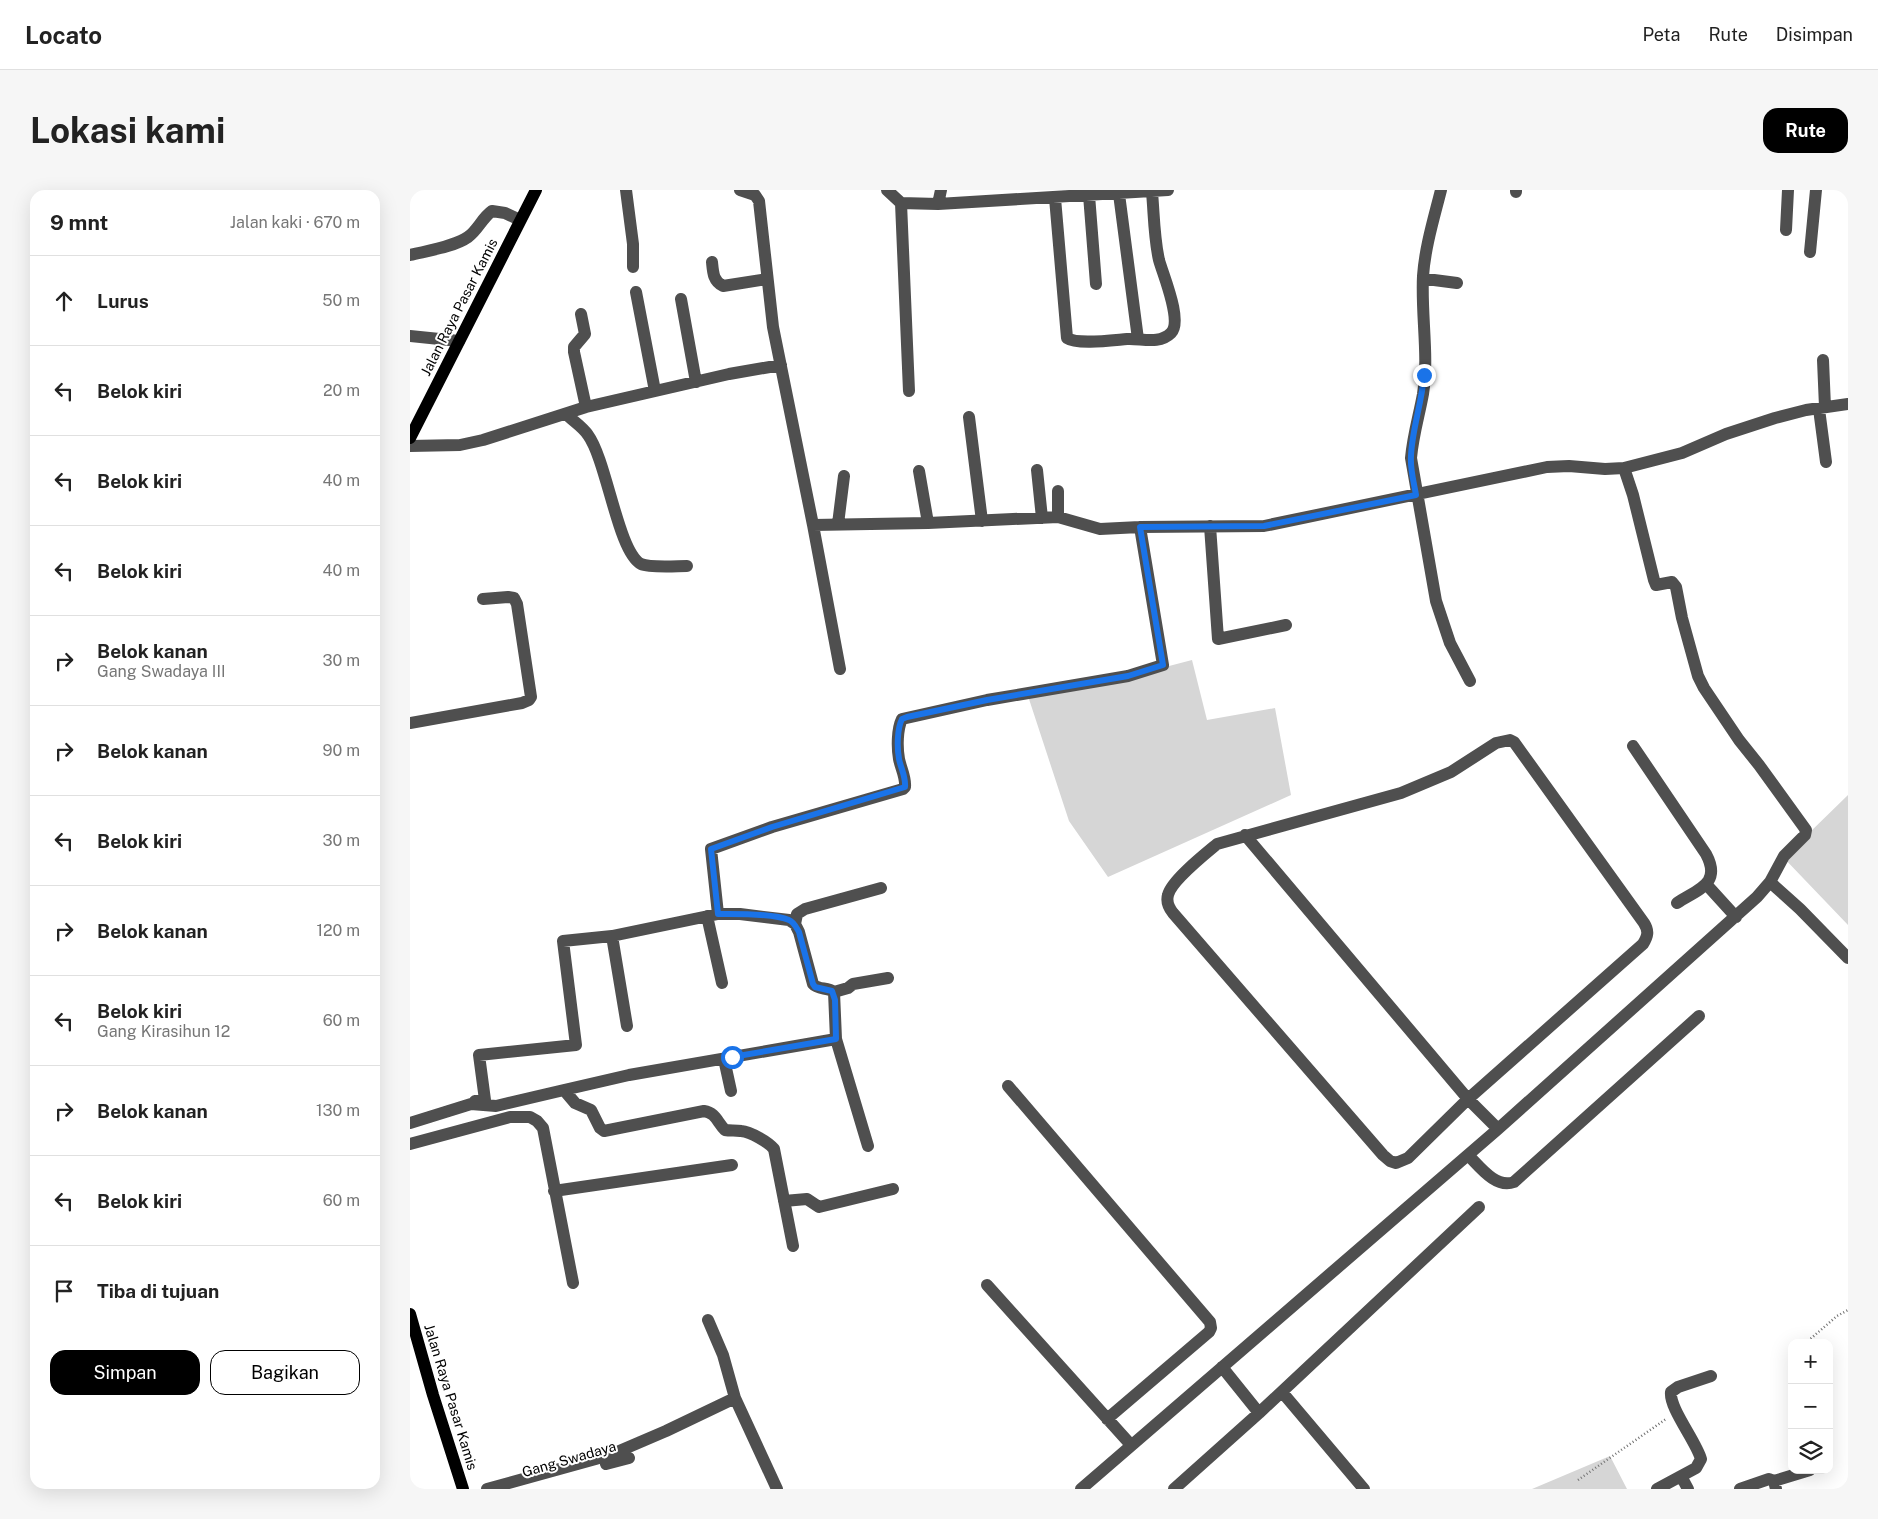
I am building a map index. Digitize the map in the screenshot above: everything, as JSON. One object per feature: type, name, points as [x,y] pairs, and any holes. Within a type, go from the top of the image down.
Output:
[{"type":"main road","name":"Jalan Raya Pasar Kamis","points":[[410,438],[536,190]]},
{"type":"main road","name":"Jalan Raya Pasar Kamis","points":[[410,1314],[412,1328],[463,1489]]},
{"type":"street","points":[[626,190],[633,244],[633,267]]},
{"type":"street","points":[[740,190],[755,195],[759,202],[773,327],[840,669]]},
{"type":"street","points":[[887,190],[901,202],[938,204],[1168,190]]},
{"type":"street","points":[[938,204],[941,190]]},
{"type":"street","points":[[1441,190],[1425,254],[1423,280],[1423,385],[1413,434],[1411,458],[1436,601],[1450,643],[1470,681]]},
{"type":"street","points":[[1786,230],[1788,190]]},
{"type":"street","points":[[1810,252],[1816,190]]},
{"type":"street","points":[[1055,198],[1067,338],[1069,340],[1085,341],[1138,339],[1150,341],[1160,339],[1172,332],[1174,326],[1173,308],[1159,259],[1152,192]]},
{"type":"street","points":[[1119,194],[1138,339]]},
{"type":"street","points":[[1090,195],[1096,284]]},
{"type":"street","points":[[901,202],[909,391]]},
{"type":"street","points":[[410,255],[437,249],[466,239],[476,230],[486,215],[492,211],[505,213],[520,220]]},
{"type":"street","points":[[712,262],[714,278],[717,283],[723,286],[767,279]]},
{"type":"street","points":[[1423,280],[1457,283]]},
{"type":"street","points":[[636,292],[654,391]]},
{"type":"street","points":[[681,299],[696,382]]},
{"type":"street","points":[[580,314],[585,334],[574,347],[574,352],[586,407]]},
{"type":"street","points":[[410,336],[459,341]]},
{"type":"street","points":[[1823,360],[1822,408],[1826,462]]},
{"type":"street","points":[[410,446],[460,445],[484,440],[586,407],[729,374],[781,365]]},
{"type":"street","points":[[813,525],[928,523],[1058,517],[1100,529],[1264,526],[1547,467],[1624,468],[1682,454],[1726,434],[1775,418],[1848,404]]},
{"type":"street","points":[[566,414],[588,435],[601,462],[622,534],[635,560],[643,565],[687,566]]},
{"type":"street","points":[[969,417],[982,520]]},
{"type":"street","points":[[1081,1489],[1498,1129],[1736,917],[1770,882],[1784,856],[1805,835],[1806,830],[1734,733],[1698,676],[1682,618],[1676,587],[1672,582],[1656,585],[1654,580],[1633,495],[1624,468]]},
{"type":"street","points":[[1037,470],[1042,518]]},
{"type":"street","points":[[919,471],[928,523]]},
{"type":"street","points":[[838,524],[844,476]]},
{"type":"street","points":[[1058,491],[1058,517]]},
{"type":"street","points":[[1210,526],[1218,640],[1286,626]]},
{"type":"street","points":[[722,983],[712,915],[711,849],[772,827],[905,787],[906,781],[899,759],[898,744],[902,719],[987,700],[1128,676],[1163,665],[1140,527]]},
{"type":"street","points":[[410,723],[522,703],[529,700],[531,693],[517,604],[514,598],[508,596],[483,599]]},
{"type":"street","points":[[1510,740],[1514,742],[1644,923],[1648,933],[1643,944],[1468,1099],[1408,1158],[1396,1163],[1390,1161],[1169,908],[1167,896],[1173,886],[1199,859],[1217,844],[1245,835],[1401,793],[1451,772],[1496,743],[1510,740]]},
{"type":"street","points":[[1633,746],[1710,862],[1712,874],[1706,884],[1677,903]]},
{"type":"street","points":[[1245,835],[1468,1099],[1498,1129]]},
{"type":"street","points":[[1770,882],[1800,909],[1848,958]]},
{"type":"street","points":[[1706,884],[1736,917]]},
{"type":"street","points":[[795,924],[796,914],[805,908],[881,888]]},
{"type":"street","points":[[410,1121],[472,1101],[485,1100],[479,1055],[576,1046],[563,941],[612,936],[712,915],[772,917],[789,920],[795,924],[815,987],[834,992],[854,984],[888,978]]},
{"type":"street","points":[[612,936],[627,1026]]},
{"type":"street","points":[[834,992],[836,1039],[868,1146]]},
{"type":"street","points":[[1468,1155],[1500,1183],[1509,1184],[1514,1182],[1699,1016]]},
{"type":"street","points":[[410,1121],[470,1104],[496,1106],[629,1075],[836,1039]]},
{"type":"street","points":[[724,1058],[731,1091]]},
{"type":"street","points":[[1008,1086],[1210,1322],[1211,1328],[1209,1332],[1107,1419]]},
{"type":"street","points":[[564,1090],[575,1103],[591,1110],[600,1128],[604,1131],[704,1111],[710,1112],[715,1116],[725,1130],[742,1131],[767,1142],[774,1149],[793,1246]]},
{"type":"street","points":[[410,1144],[510,1117],[530,1117],[537,1121],[542,1128],[573,1283]]},
{"type":"street","points":[[554,1191],[732,1165]]},
{"type":"street","points":[[784,1200],[807,1199],[819,1206],[893,1189]]},
{"type":"street","points":[[1174,1489],[1282,1392],[1479,1207]]},
{"type":"street","points":[[988,1285],[1131,1445]]},
{"type":"street","points":[[708,1320],[723,1355],[735,1398],[777,1489]]},
{"type":"street","points":[[1222,1368],[1259,1413]]},
{"type":"street","points":[[1657,1489],[1698,1466],[1701,1459],[1671,1398],[1672,1390],[1711,1376]]},
{"type":"street","points":[[1282,1392],[1364,1489]]},
{"type":"street","points":[[487,1489],[610,1456],[735,1398]]},
{"type":"street","name":"Gang Swadaya","points":[[517,1489],[629,1458]]},
{"type":"street","points":[[1740,1489],[1769,1479],[1775,1485],[1801,1474]]},
{"type":"street","points":[[1681,1476],[1688,1489]]},
{"type":"path","points":[[1810,1339],[1837,1316],[1848,1310]]},
{"type":"path","points":[[1578,1480],[1677,1412]]},
{"type":"shaded area","points":[[1192,660],[1207,720],[1275,708],[1291,795],[1108,877],[1069,821],[1028,696],[1127,677]]},
{"type":"shaded area","points":[[1848,795],[1848,925],[1781,855],[1807,835]]},
{"type":"shaded area","points":[[1610,1456],[1627,1489],[1532,1489]]},
{"type":"route","points":[[732,1057],[836,1039],[835,1000],[834,992],[814,986],[795,924],[789,920],[772,917],[718,914],[711,849],[772,827],[905,787],[906,781],[898,752],[902,719],[987,700],[1128,676],[1163,665],[1140,527],[1264,526],[1416,495],[1411,458],[1413,434],[1423,395],[1424,375]]}]
